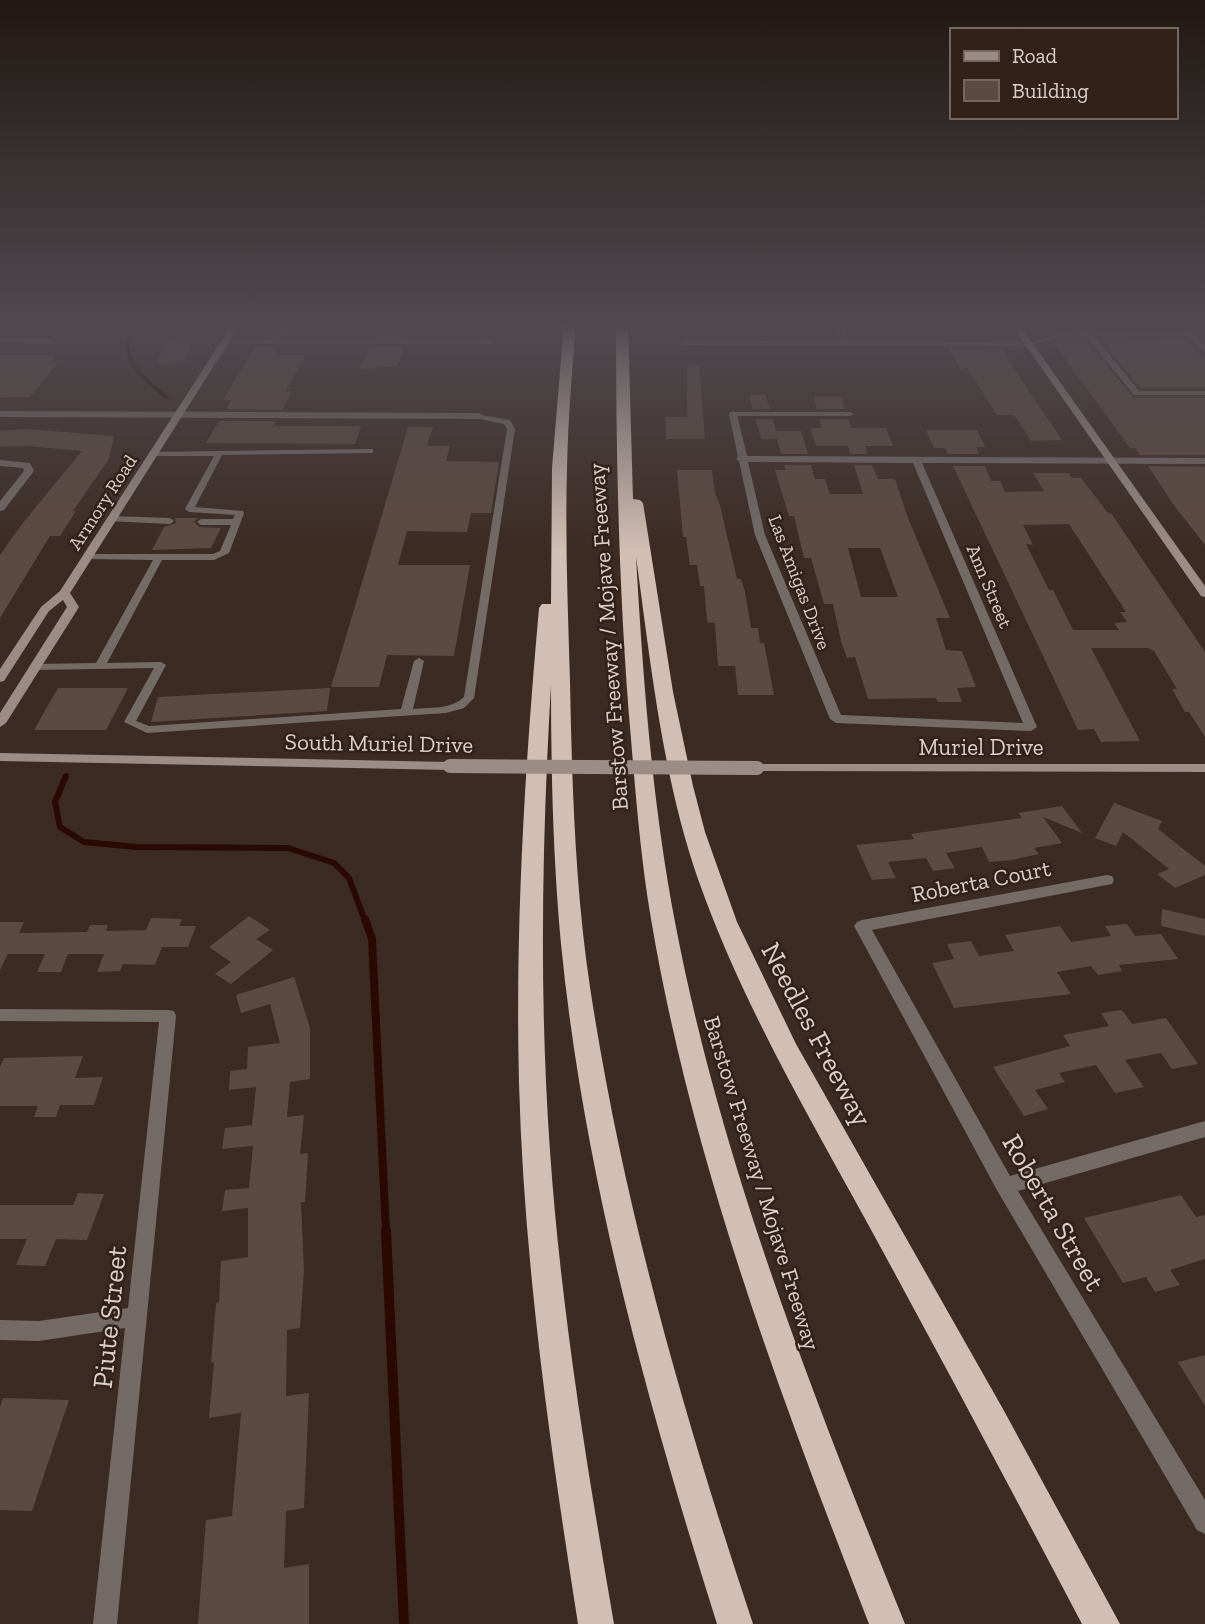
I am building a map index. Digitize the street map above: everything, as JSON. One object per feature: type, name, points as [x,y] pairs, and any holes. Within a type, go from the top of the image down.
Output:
[{"type":"highway","name":"Barstow Freeway / Mojave Freeway","points":[[565,399],[559,487],[560,718],[570,924],[607,1160],[644,1318],[678,1443],[734,1624]]},
{"type":"highway","name":"Barstow Freeway / Mojave Freeway","points":[[622,399],[624,510],[640,728],[658,886],[678,994],[713,1133],[759,1281],[816,1442],[887,1624]]},
{"type":"highway","name":"Needles Freeway","points":[[622,421],[676,753],[700,850],[733,941],[762,1006],[931,1308],[1102,1624]]},
{"type":"highway","points":[[559,487],[542,669],[529,963],[531,1049],[545,1269],[596,1624]]},
{"type":"street","name":"Armory Road","points":[[0,678],[45,609],[64,593],[188,399]]},
{"type":"street","points":[[1067,399],[1205,594]]},
{"type":"street","points":[[0,414],[479,416]]},
{"type":"street","name":"Las Amigas Drive","points":[[733,414],[760,536],[836,719]]},
{"type":"street","name":"Ann Street","points":[[836,719],[1031,727],[916,458]]},
{"type":"street","points":[[741,459],[1205,461]]},
{"type":"street","points":[[0,463],[27,465],[29,471],[0,508]]},
{"type":"street","points":[[0,723],[74,607],[64,593]]},
{"type":"street","name":"South Muriel Drive","points":[[0,757],[450,766],[757,768]]},
{"type":"street","name":"Muriel Drive","points":[[757,768],[1205,768]]},
{"type":"street","name":"Roberta Court","points":[[862,926],[1107,880]]},
{"type":"street","name":"Roberta Street","points":[[862,926],[1005,1186],[1205,1522]]},
{"type":"street","name":"Piute Street","points":[[0,1014],[168,1016],[105,1624]]},
{"type":"street","points":[[1005,1186],[1205,1129]]},
{"type":"street","points":[[0,1330],[39,1331],[137,1317]]},
{"type":"lane","points":[[733,414],[850,414]]},
{"type":"lane","points":[[36,667],[161,665],[130,722],[147,730],[458,708],[469,698],[511,429],[507,422],[479,416]]},
{"type":"lane","points":[[153,454],[370,451]]},
{"type":"lane","points":[[88,556],[219,556],[224,553],[240,515],[238,511],[189,509],[219,453]]},
{"type":"lane","points":[[110,519],[170,521]]},
{"type":"lane","points":[[201,522],[237,522]]},
{"type":"lane","points":[[100,666],[159,557]]},
{"type":"lane","points":[[406,713],[419,661]]},
{"type":"building","points":[[288,399],[282,410],[226,409],[231,400],[223,400]]},
{"type":"building","points":[[687,399],[702,399],[705,439],[666,439],[665,417],[687,417]]},
{"type":"building","points":[[750,399],[767,399],[770,409],[753,409]]},
{"type":"building","points":[[814,399],[842,399],[845,409],[817,409]]},
{"type":"building","points":[[987,399],[1034,399],[1062,440],[1031,441],[1014,415],[997,415]]},
{"type":"building","points":[[1094,399],[1205,399],[1205,455],[1140,455],[1135,448],[1130,448]]},
{"type":"building","points":[[756,419],[773,419],[776,431],[801,431],[808,454],[781,454],[777,439],[761,439]]},
{"type":"building","points":[[820,419],[848,419],[851,428],[886,428],[893,446],[865,446],[868,454],[850,454],[848,446],[816,446],[810,428],[822,428]]},
{"type":"building","points":[[219,421],[276,421],[273,426],[361,426],[355,444],[206,443]]},
{"type":"building","points":[[408,427],[433,427],[427,446],[450,446],[446,461],[499,462],[491,513],[471,513],[467,532],[407,531],[398,565],[470,565],[454,656],[387,655],[379,687],[331,687]]},
{"type":"building","points":[[28,429],[114,436],[109,459],[73,511],[76,511],[60,536],[50,536],[0,618],[0,555],[82,451],[27,446],[0,447],[0,431]]},
{"type":"building","points":[[926,430],[977,430],[985,447],[976,447],[979,454],[948,454],[945,448],[934,448]]},
{"type":"building","points":[[784,465],[811,465],[815,479],[825,479],[830,494],[863,494],[854,465],[872,465],[878,479],[895,479],[908,518],[950,618],[936,618],[946,650],[962,651],[976,687],[957,688],[962,702],[938,702],[936,698],[868,699],[855,657],[847,658],[833,604],[824,604],[811,558],[804,558],[794,516],[789,516],[775,470],[786,470]],"holes":[[[848,548],[880,548],[898,597],[861,597]]]},
{"type":"building","points":[[953,466],[985,466],[991,481],[1000,481],[1005,492],[1044,491],[1033,473],[1069,473],[1072,478],[1081,478],[1108,513],[1111,513],[1205,652],[1205,737],[1189,712],[1185,712],[1172,689],[1177,689],[1154,651],[1148,648],[1091,648],[1140,741],[1101,742],[1094,729],[1078,730]],"holes":[[[1069,524],[1126,612],[1120,612],[1127,622],[1114,623],[1119,630],[1073,630],[1026,544],[1033,545],[1023,525]]]},
{"type":"building","points":[[1148,466],[1205,467],[1205,545],[1173,504]]},
{"type":"building","points":[[677,470],[712,470],[715,494],[737,579],[741,579],[745,592],[751,628],[758,628],[760,643],[764,643],[774,695],[738,695],[735,666],[718,666],[715,623],[707,622],[704,586],[700,586],[697,565],[690,565],[686,537],[683,537]]},
{"type":"building","points":[[175,518],[198,518],[194,522],[199,527],[221,528],[211,548],[152,550],[164,527],[176,523]]},
{"type":"building","points":[[58,688],[128,688],[106,730],[34,730]]},
{"type":"building","points":[[330,688],[327,711],[151,722],[158,697]]},
{"type":"building","points":[[1114,803],[1162,821],[1158,829],[1205,866],[1205,875],[1175,888],[1157,874],[1169,869],[1123,832],[1116,846],[1095,838]]},
{"type":"building","points":[[1062,806],[1082,833],[1043,817],[1062,843],[1034,848],[1039,854],[1012,860],[989,862],[982,847],[946,853],[955,868],[933,871],[926,858],[888,862],[896,878],[872,880],[856,845],[914,839],[911,834],[1022,818],[1018,813]]},
{"type":"building","points":[[1162,909],[1205,919],[1205,936],[1161,926]]},
{"type":"building","points":[[249,916],[270,930],[256,939],[273,950],[231,984],[215,974],[231,962],[209,947]]},
{"type":"building","points":[[151,918],[182,919],[179,926],[196,926],[188,947],[162,947],[155,965],[123,964],[120,971],[97,972],[104,954],[68,954],[61,972],[37,972],[45,954],[8,954],[0,970],[0,922],[24,922],[19,933],[87,932],[90,925],[108,925],[106,931],[146,930]]},
{"type":"building","points":[[1127,924],[1135,936],[1161,934],[1178,959],[1119,965],[1122,971],[1098,975],[1091,966],[1057,972],[1071,994],[954,1008],[932,963],[954,959],[947,944],[971,941],[979,956],[1014,951],[1005,935],[1060,926],[1071,942],[1111,936],[1105,926]]},
{"type":"building","points":[[294,977],[310,1028],[310,1079],[290,1082],[287,1117],[304,1115],[300,1154],[308,1153],[305,1202],[301,1202],[304,1270],[300,1328],[287,1330],[286,1396],[309,1393],[304,1508],[286,1511],[284,1568],[309,1564],[309,1624],[198,1624],[206,1520],[232,1516],[241,1413],[209,1418],[214,1362],[211,1363],[216,1303],[219,1303],[221,1261],[248,1257],[248,1208],[222,1211],[225,1190],[249,1188],[253,1146],[222,1149],[225,1128],[252,1125],[256,1087],[229,1090],[230,1071],[247,1069],[248,1047],[280,1043],[270,1004],[241,1013],[236,995]]},
{"type":"building","points":[[1122,1010],[1132,1024],[1166,1018],[1198,1064],[1172,1069],[1161,1053],[1125,1060],[1144,1087],[1115,1093],[1096,1065],[1059,1073],[1065,1082],[1035,1090],[1048,1109],[1024,1116],[993,1067],[1070,1046],[1063,1035],[1109,1026],[1101,1013]]},
{"type":"building","points":[[83,1056],[75,1078],[103,1077],[94,1105],[60,1105],[56,1117],[34,1117],[38,1106],[0,1106],[0,1067],[4,1058]]},
{"type":"building","points":[[78,1193],[104,1194],[87,1240],[56,1239],[45,1266],[16,1265],[27,1239],[0,1239],[0,1205],[73,1205]]},
{"type":"building","points":[[1181,1195],[1196,1217],[1205,1215],[1205,1259],[1170,1270],[1180,1285],[1155,1292],[1146,1277],[1123,1283],[1084,1218]]},
{"type":"building","points":[[1205,1355],[1205,1406],[1178,1362]]},
{"type":"building","points":[[3,1398],[69,1400],[32,1511],[0,1510],[0,1407]]},
{"type":"waterway","points":[[66,776],[55,802],[60,827],[84,842],[136,847],[288,848],[334,863],[349,878],[365,921]]},
{"type":"waterway","points":[[365,919],[372,939],[386,1232]]},
{"type":"waterway","points":[[386,1231],[404,1624]]}]
